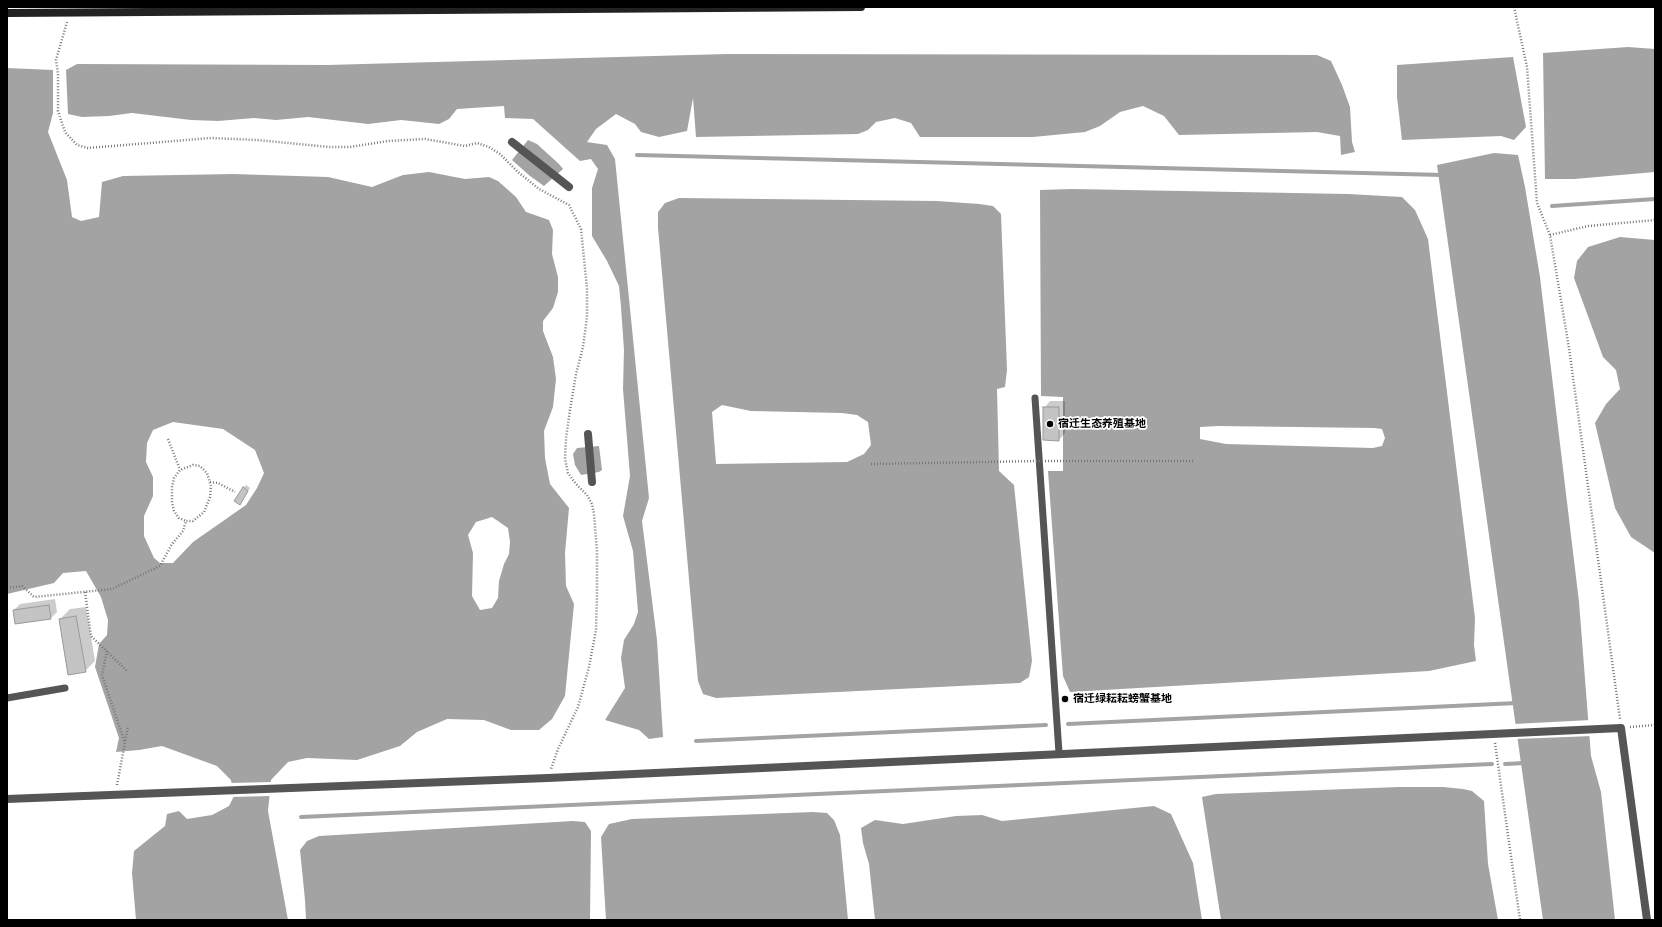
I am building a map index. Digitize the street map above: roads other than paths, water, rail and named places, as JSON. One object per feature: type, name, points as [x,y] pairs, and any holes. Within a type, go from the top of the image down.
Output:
[{"type":"main road","points":[[7,13],[861,7]]},
{"type":"street","points":[[512,142],[569,187]]},
{"type":"street","points":[[588,434],[592,482]]},
{"type":"street","points":[[7,799],[548,778],[1621,728],[1647,920]]},
{"type":"lane","points":[[1034,398],[1059,753]]},
{"type":"lane","points":[[7,698],[65,688]]},
{"type":"waterway","points":[[637,155],[1443,175]]},
{"type":"waterway","points":[[1552,206],[1655,199]]},
{"type":"waterway","points":[[1068,724],[1517,703]]},
{"type":"waterway","points":[[696,741],[1046,725]]},
{"type":"waterway","points":[[1505,764],[1525,763]]},
{"type":"waterway","points":[[301,817],[1492,764]]},
{"type":"place","name":"宿迁生态养殖基地","points":[[1050,424]]},
{"type":"place","name":"宿迁绿耘耘螃蟹基地","points":[[1065,699]]}]
